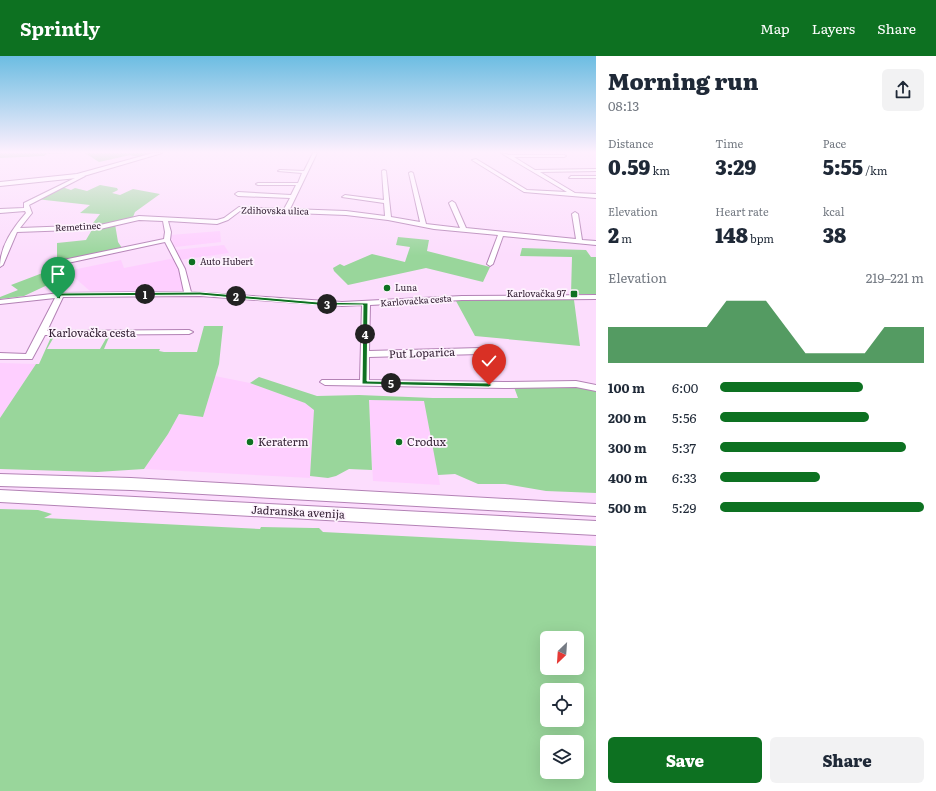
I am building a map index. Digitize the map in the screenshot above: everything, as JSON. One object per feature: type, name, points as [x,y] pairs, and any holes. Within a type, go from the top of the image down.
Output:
[{"type":"main road","name":"Jadranska avenija","points":[[0,480],[139,485],[596,510]]},
{"type":"main road","name":"Jadranska avenija","points":[[0,496],[596,528]]},
{"type":"street","points":[[0,265],[15,230],[29,213],[26,204],[28,201],[59,187]]},
{"type":"street","points":[[286,211],[297,187]]},
{"type":"street","points":[[386,187],[388,218]]},
{"type":"street","points":[[414,187],[423,225]]},
{"type":"street","points":[[520,187],[526,191],[596,196]]},
{"type":"street","points":[[561,187],[575,195]]},
{"type":"street","points":[[238,194],[293,197]]},
{"type":"street","points":[[345,197],[387,202]]},
{"type":"street","points":[[452,203],[464,230]]},
{"type":"street","name":"Zdihovska ulica","points":[[165,219],[213,222],[224,220],[239,208],[339,212],[464,230],[596,243]]},
{"type":"street","points":[[0,211],[28,210]]},
{"type":"street","points":[[574,214],[579,241]]},
{"type":"street","name":"Remetinec","points":[[15,230],[100,227],[134,218],[165,219]]},
{"type":"street","points":[[165,219],[168,232],[167,240],[182,269],[188,294]]},
{"type":"street","points":[[490,264],[501,234]]},
{"type":"street","points":[[63,262],[167,240]]},
{"type":"street","name":"Karlovačka cesta","points":[[0,302],[60,295],[188,294],[237,296],[318,303],[366,304],[462,298],[596,297]]},
{"type":"street","name":"Karlovačka cesta","points":[[0,356],[29,357],[60,295]]},
{"type":"street","points":[[364,383],[366,304]]},
{"type":"street","name":"Karlovačka cesta","points":[[42,333],[189,332]]},
{"type":"street","name":"Put Loparica","points":[[364,354],[412,354],[480,351]]},
{"type":"street","points":[[325,382],[504,386],[576,384],[596,388]]},
{"type":"shaded area","points":[[220,231],[221,242],[175,247],[170,235]]},
{"type":"shaded area","points":[[224,245],[229,253],[179,260],[175,250]]},
{"type":"shaded area","points":[[175,258],[185,289],[179,292],[90,291],[67,271],[121,260],[124,268]]},
{"type":"shaded area","points":[[0,363],[36,364],[0,418]]},
{"type":"shaded area","points":[[215,376],[250,383],[305,403],[315,410],[310,478],[144,469],[168,434],[179,414],[203,417]]},
{"type":"shaded area","points":[[369,400],[425,401],[440,485],[373,481]]},
{"type":"green space","points":[[61,187],[71,190],[75,188],[87,191],[95,187],[113,187],[117,188],[118,190],[112,193],[120,195],[133,189],[160,194],[135,212],[133,217],[107,225],[90,227],[100,214],[80,213],[90,205],[36,199]]},
{"type":"green space","points":[[115,224],[118,242],[122,248],[57,262],[57,243],[86,240],[93,228]]},
{"type":"green space","points":[[398,237],[429,240],[427,251],[490,267],[483,282],[426,268],[348,285],[334,271],[333,268],[340,264],[344,266],[372,254],[405,262],[410,247],[396,245]]},
{"type":"green space","points":[[522,248],[586,250],[591,257],[596,257],[596,294],[571,294],[572,257],[520,256]]},
{"type":"green space","points":[[61,266],[71,274],[24,296],[0,299],[0,297],[18,290],[11,285]]},
{"type":"green space","points":[[574,300],[580,346],[475,336],[456,301]]},
{"type":"green space","points":[[204,326],[223,326],[219,364],[203,417],[179,414],[168,434],[144,469],[97,472],[0,469],[0,418],[36,364],[39,364],[52,335],[55,335],[47,349],[100,349],[108,335],[110,335],[104,349],[160,349],[159,351],[164,352],[197,352]]},
{"type":"green space","points":[[259,377],[317,396],[359,395],[433,398],[518,398],[514,387],[565,386],[596,390],[596,493],[546,491],[505,484],[478,484],[455,474],[438,475],[424,401],[369,400],[372,470],[349,469],[336,476],[328,478],[310,476],[314,410],[305,403],[250,383]]},
{"type":"green space","points":[[0,509],[38,510],[52,514],[44,518],[260,529],[261,527],[319,528],[323,532],[596,546],[596,791],[0,791]]},
{"type":"place","name":"Auto Hubert","points":[[192,262]]},
{"type":"place","name":"Luna","points":[[387,288]]},
{"type":"place","name":"Karlovačka 97","points":[[574,294]]},
{"type":"place","name":"Keraterm","points":[[250,442]]},
{"type":"place","name":"Crodux","points":[[399,442]]},
{"type":"route","points":[[58,298],[60,295],[200,294],[318,303],[366,304],[364,383],[489,385]]}]
